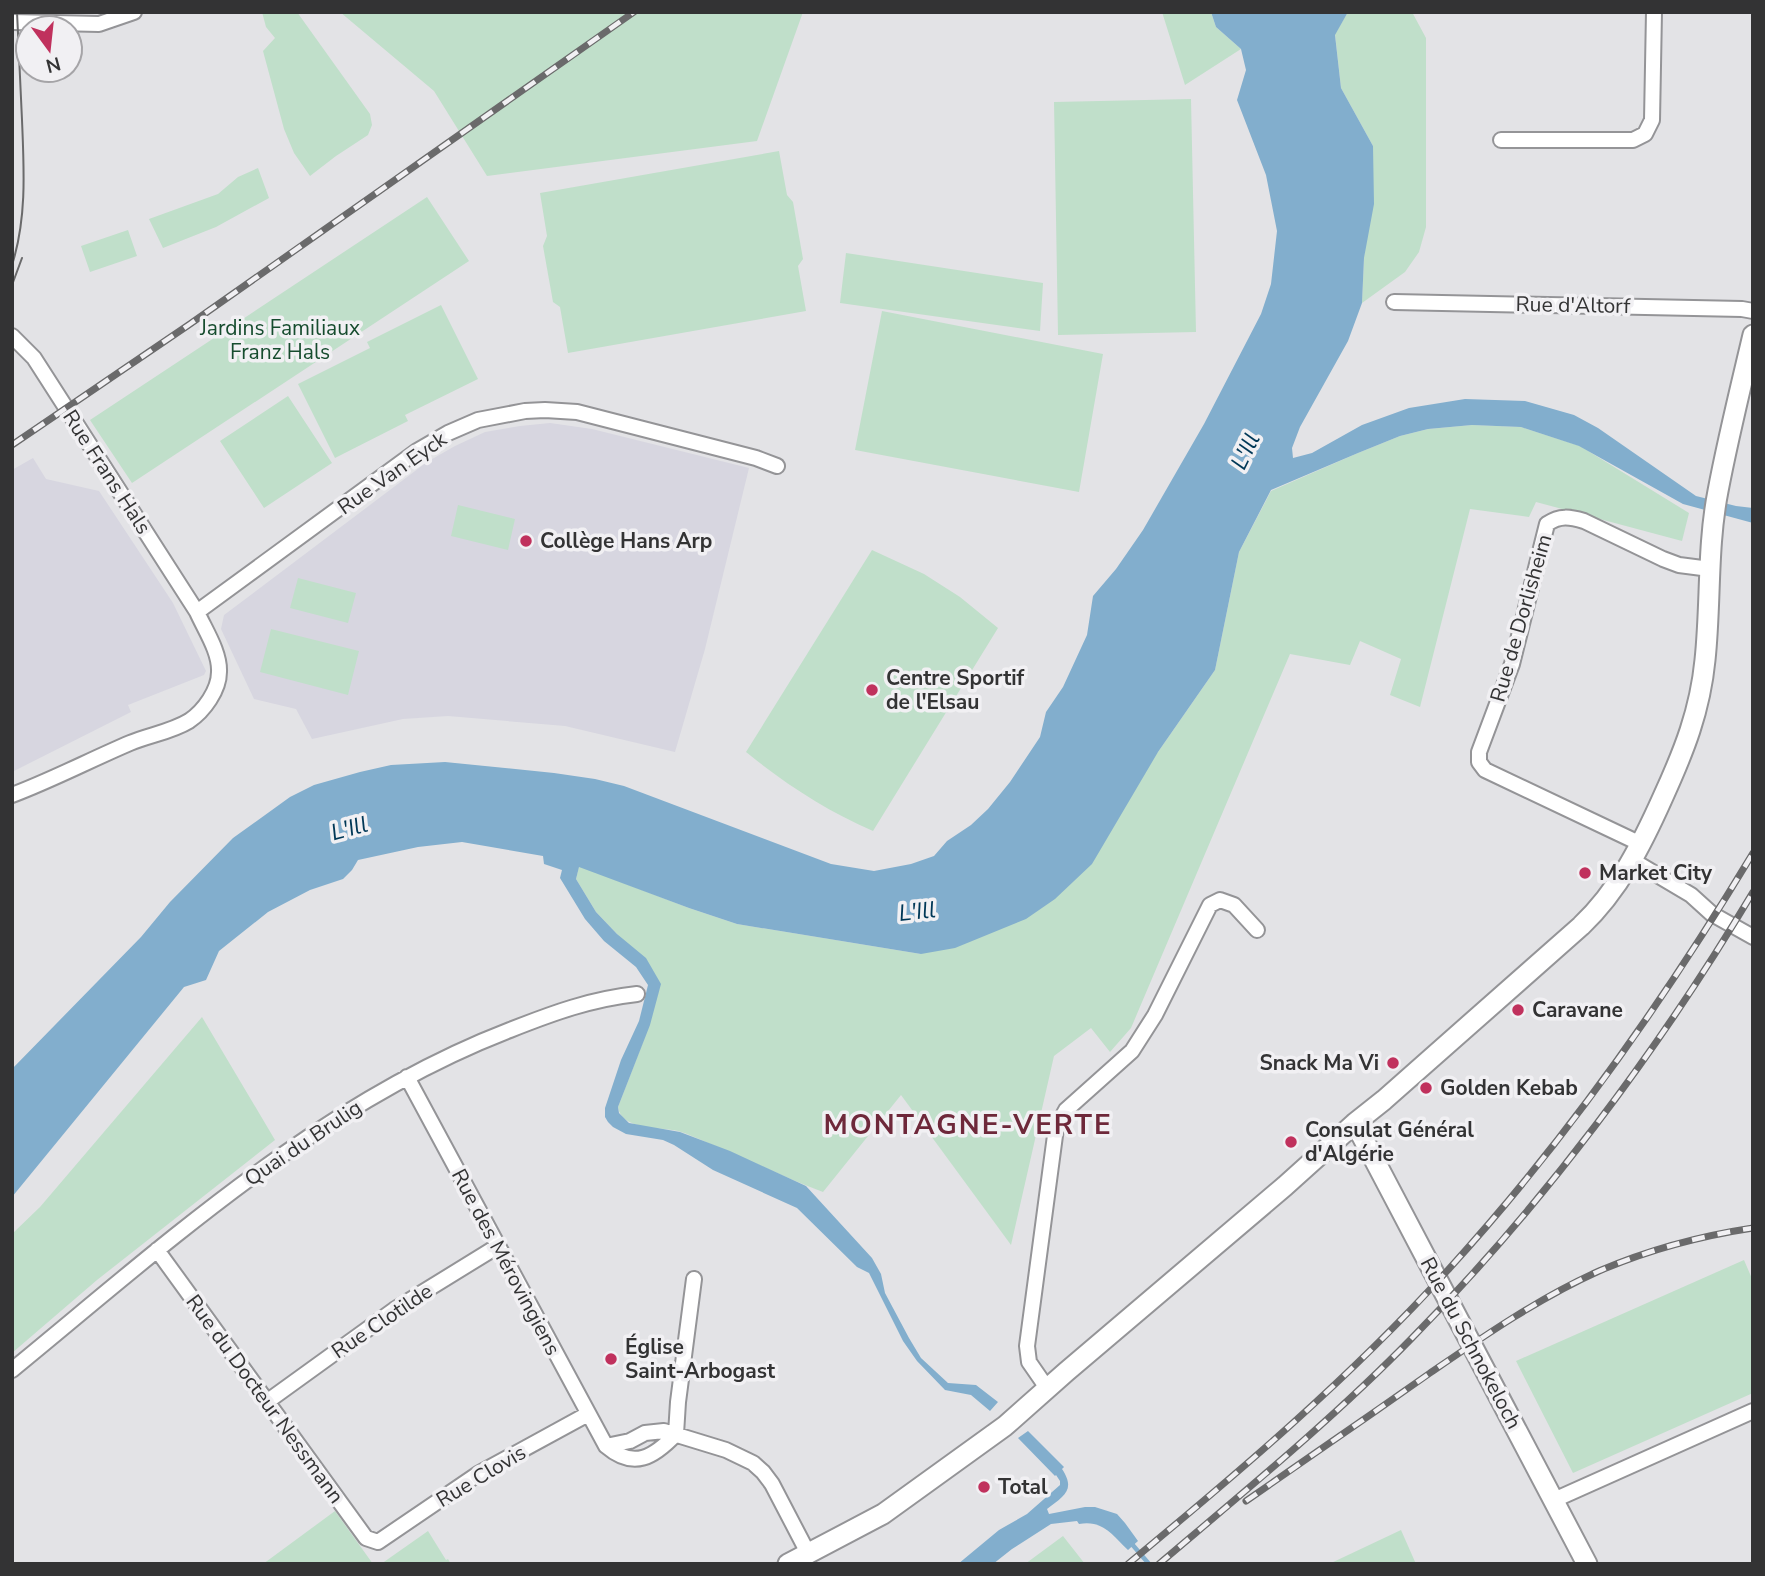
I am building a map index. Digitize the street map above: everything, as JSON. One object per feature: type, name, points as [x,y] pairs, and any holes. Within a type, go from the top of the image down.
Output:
[{"type":"main road","points":[[788,1564],[883,1514],[1021,1414],[1047,1388],[1285,1186],[1595,914],[1617,886],[1637,852],[1681,758],[1700,698],[1718,491],[1748,375],[1753,335]]},
{"type":"main road","name":"Rue du Schnokeloch","points":[[1355,1123],[1587,1564]]},
{"type":"street","points":[[12,22],[99,24],[134,12]]},
{"type":"street","points":[[1501,140],[1633,140],[1646,134],[1652,120],[1654,12]]},
{"type":"street","name":"Rue d'Altorf","points":[[1394,302],[1753,311]]},
{"type":"street","name":"Rue Frans Hals","points":[[12,336],[34,358],[197,612],[215,653],[220,674],[213,691],[191,720],[130,743],[12,795]]},
{"type":"street","name":"Rue Van Eyck","points":[[197,612],[417,452],[448,433],[478,420],[525,411],[577,412],[756,458],[777,466]]},
{"type":"street","name":"Rue de Dorlisheim","points":[[1637,852],[1485,770],[1479,762],[1479,752],[1512,664],[1547,524],[1564,517],[1584,521],[1662,559],[1679,565],[1710,569]]},
{"type":"street","points":[[1637,852],[1712,914],[1753,936]]},
{"type":"street","points":[[1047,1388],[1029,1362],[1027,1346],[1056,1128],[1066,1110],[1132,1051],[1155,1015],[1210,905],[1220,900],[1234,905],[1257,930]]},
{"type":"street","name":"Quai du Brulig","points":[[12,1370],[157,1250],[295,1144],[446,1056],[558,1011],[608,997],[637,994]]},
{"type":"street","name":"Rue des Mérovingiens","points":[[407,1077],[606,1446]]},
{"type":"street","name":"Rue Clotilde","points":[[268,1401],[394,1310],[498,1246]]},
{"type":"street","name":"Rue du Docteur Nessmann","points":[[157,1250],[366,1538],[378,1542]]},
{"type":"street","points":[[606,1446],[621,1457],[644,1457],[662,1448],[676,1434],[695,1279]]},
{"type":"street","points":[[1554,1500],[1753,1411]]},
{"type":"street","name":"Rue Clovis","points":[[378,1542],[478,1474],[588,1414]]},
{"type":"street","points":[[606,1446],[655,1431],[676,1434],[726,1450],[752,1463],[772,1484],[808,1553]]},
{"type":"shaded area","name":"Collège Hans Arp","points":[[550,423],[592,429],[749,468],[705,649],[675,752],[565,726],[448,716],[403,719],[312,739],[296,709],[254,699],[221,629],[224,615],[427,462],[485,432]]},
{"type":"shaded area","points":[[33,458],[46,479],[99,491],[173,603],[206,671],[204,675],[128,705],[131,712],[12,772],[12,470]]},
{"type":"green space","points":[[262,12],[297,12],[370,114],[372,125],[368,135],[310,176],[294,153],[284,129],[263,51],[275,38],[266,27]]},
{"type":"green space","points":[[340,12],[803,12],[757,141],[487,176],[434,91]]},
{"type":"green space","points":[[1162,12],[1211,12],[1216,27],[1241,49],[1185,85]]},
{"type":"green space","points":[[1348,12],[1412,12],[1426,38],[1426,227],[1419,252],[1405,272],[1362,303],[1373,146],[1341,88],[1335,34]]},
{"type":"green space","points":[[1191,99],[1196,332],[1058,335],[1054,102]]},
{"type":"green space","points":[[779,151],[787,195],[793,202],[803,259],[798,266],[806,311],[568,353],[560,307],[553,302],[543,246],[547,236],[540,193]]},
{"type":"green space","points":[[258,168],[269,198],[216,227],[163,248],[149,219],[218,194],[238,177]]},
{"type":"green space","name":"Jardins Familiaux Franz Hals","points":[[427,197],[469,261],[132,483],[90,420]]},
{"type":"green space","points":[[128,230],[137,256],[90,272],[81,246]]},
{"type":"green space","points":[[846,253],[1043,283],[1040,331],[840,303]]},
{"type":"green space","points":[[441,305],[478,379],[405,415],[408,421],[335,458],[298,384],[370,348],[367,342]]},
{"type":"green space","points":[[882,311],[1103,354],[1079,492],[855,450]]},
{"type":"green space","points":[[288,396],[332,463],[264,508],[220,441]]},
{"type":"green space","points":[[1472,425],[1521,427],[1580,446],[1689,513],[1682,541],[1536,502],[1529,517],[1470,509],[1420,707],[1390,695],[1401,659],[1360,641],[1350,665],[1290,654],[1131,1028],[1110,1052],[1091,1028],[1054,1056],[1011,1245],[901,1095],[823,1192],[690,1135],[634,1124],[621,1114],[618,1107],[643,1042],[660,984],[596,912],[576,879],[579,866],[737,924],[921,954],[1158,752],[1215,670],[1239,552],[1271,491],[1400,436],[1428,429]]},
{"type":"green space","points":[[458,505],[515,519],[508,550],[451,536]]},
{"type":"green space","name":"Centre Sportif de l'Elsau","points":[[872,550],[924,574],[960,597],[998,628],[873,831],[806,796],[746,752]]},
{"type":"green space","points":[[298,578],[356,593],[348,623],[290,608]]},
{"type":"green space","points":[[271,629],[359,651],[348,695],[260,672]]},
{"type":"green space","points":[[202,1017],[275,1140],[97,1280],[12,1353],[12,1234],[40,1207]]},
{"type":"green space","points":[[1744,1260],[1753,1281],[1753,1393],[1573,1473],[1516,1361]]},
{"type":"green space","points":[[335,1511],[373,1564],[263,1564]]},
{"type":"green space","points":[[1401,1530],[1416,1564],[1329,1564]]},
{"type":"green space","points":[[428,1531],[451,1564],[381,1564]]},
{"type":"green space","points":[[1063,1536],[1085,1564],[1025,1564]]},
{"type":"water","name":"L'Ill","points":[[1211,12],[1348,12],[1335,35],[1341,88],[1373,146],[1374,204],[1364,258],[1362,303],[1348,341],[1300,427],[1292,448],[1293,458],[1312,453],[1362,425],[1409,408],[1465,399],[1525,401],[1574,415],[1598,428],[1696,496],[1753,508],[1753,523],[1683,504],[1579,446],[1521,427],[1472,425],[1428,429],[1400,436],[1271,490],[1239,552],[1215,670],[1158,752],[1092,864],[1055,899],[1026,919],[955,948],[921,954],[737,924],[579,867],[576,879],[596,912],[646,958],[661,984],[650,1025],[618,1107],[619,1113],[629,1123],[680,1132],[730,1151],[806,1186],[872,1258],[881,1274],[885,1293],[921,1358],[948,1383],[976,1385],[998,1402],[990,1411],[971,1395],[945,1390],[917,1361],[903,1341],[869,1273],[857,1267],[797,1208],[713,1170],[674,1145],[663,1140],[626,1134],[608,1122],[605,1108],[621,1060],[639,1021],[648,985],[636,967],[604,941],[585,919],[560,878],[562,870],[544,864],[543,856],[462,842],[418,847],[358,860],[343,879],[310,890],[268,912],[219,951],[206,980],[184,987],[12,1197],[12,1069],[233,838],[290,797],[314,785],[391,765],[445,762],[595,779],[624,786],[831,864],[874,871],[911,864],[934,856],[947,841],[971,825],[988,809],[1040,737],[1046,712],[1063,687],[1087,635],[1093,596],[1143,530],[1204,424],[1261,314],[1271,284],[1277,231],[1266,175],[1237,100],[1246,70],[1241,49],[1216,27]]},
{"type":"water","points":[[1028,1431],[1064,1467],[1062,1469],[1068,1482],[1063,1496],[1047,1509],[1049,1514],[1095,1507],[1117,1514],[1138,1541],[1128,1550],[1107,1530],[1095,1524],[1079,1524],[1077,1521],[1051,1524],[993,1564],[958,1564],[999,1530],[1027,1514],[1060,1485],[1056,1475],[1018,1438]]},
{"type":"waterway","points":[[1131,1543],[1149,1564]]},
{"type":"tram line","points":[[12,265],[20,229],[23,193],[17,12]]},
{"type":"tram line","points":[[12,285],[22,258]]},
{"type":"railway","points":[[12,445],[190,324],[634,12]]},
{"type":"railway","points":[[1128,1564],[1333,1386],[1447,1271],[1572,1122],[1648,1017],[1753,853]]},
{"type":"railway","points":[[1159,1564],[1351,1397],[1460,1288],[1596,1125],[1678,1010],[1753,892]]},
{"type":"railway","points":[[1246,1501],[1471,1345],[1555,1293],[1599,1271],[1655,1250],[1753,1228]]},
{"type":"place","name":"Collège Hans Arp","points":[[526,541]]},
{"type":"place","name":"Centre Sportif de l'Elsau","points":[[872,690]]},
{"type":"place","name":"Market City","points":[[1585,873]]},
{"type":"place","name":"Caravane","points":[[1518,1010]]},
{"type":"place","name":"Snack Ma Vi","points":[[1393,1063]]},
{"type":"place","name":"Golden Kebab","points":[[1426,1088]]},
{"type":"place","name":"Consulat Général d'Algérie","points":[[1291,1142]]},
{"type":"place","name":"Église Saint-Arbogast","points":[[611,1359]]},
{"type":"place","name":"Total","points":[[984,1487]]},
{"type":"district","name":"MONTAGNE-VERTE","points":[[968,1124]]}]
